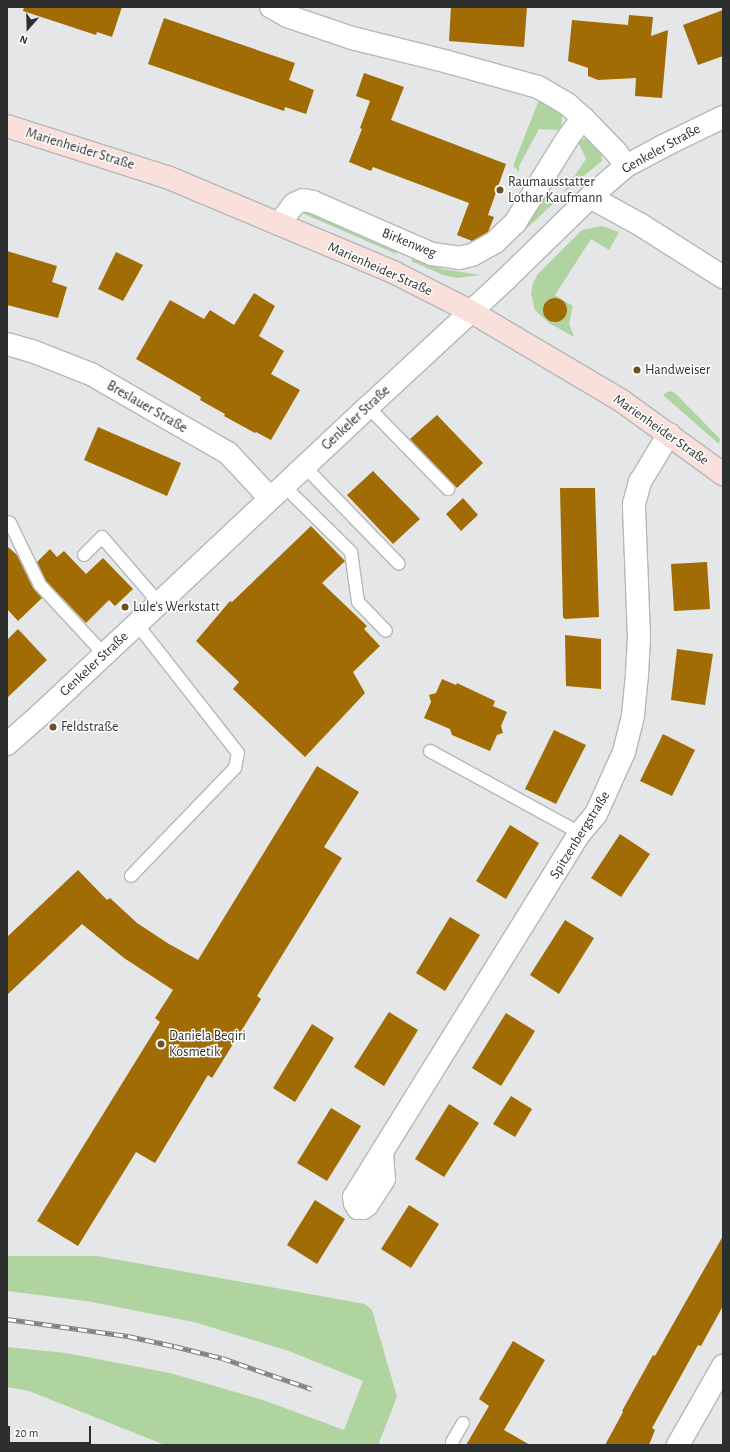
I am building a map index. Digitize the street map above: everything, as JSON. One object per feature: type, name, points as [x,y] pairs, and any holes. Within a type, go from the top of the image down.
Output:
[{"type":"main road","name":"Marienheider Straße","points":[[7,126],[167,176],[395,273],[470,311],[622,401],[723,474]]},
{"type":"street","points":[[271,7],[287,16],[352,38],[448,62],[538,87],[566,104],[583,118],[616,152],[626,166]]},
{"type":"street","name":"Genkeler Straße","points":[[7,744],[506,279],[590,197],[626,166],[660,147],[723,117]]},
{"type":"street","name":"Birkenweg","points":[[279,224],[294,204],[303,200],[313,202],[432,254],[459,258],[472,255],[495,242],[515,223],[567,140],[583,118]]},
{"type":"street","points":[[590,197],[641,225],[723,277]]},
{"type":"street","name":"Breslauer Straße","points":[[7,344],[32,351],[91,374],[228,453],[277,492]]},
{"type":"street","name":"Spitzenbergstraße","points":[[382,1153],[580,834],[596,814],[611,784],[624,752],[633,715],[639,637],[634,504],[640,482],[669,434]]},
{"type":"street","points":[[678,1445],[723,1366]]},
{"type":"lane","points":[[368,406],[448,489]]},
{"type":"lane","points":[[304,466],[400,564]]},
{"type":"lane","points":[[277,492],[351,552],[358,602],[386,631]]},
{"type":"lane","points":[[7,522],[10,523],[40,585],[104,654]]},
{"type":"lane","points":[[84,555],[102,537],[159,603]]},
{"type":"lane","points":[[131,876],[235,768],[238,753],[137,624]]},
{"type":"lane","points":[[430,751],[580,834]]},
{"type":"lane","points":[[453,1445],[452,1442],[463,1423]]},
{"type":"green space","points":[[540,97],[563,110],[561,130],[539,129],[519,166],[519,172],[513,166]]},
{"type":"green space","points":[[588,137],[601,148],[602,161],[563,193],[586,159],[578,142]]},
{"type":"green space","points":[[544,190],[555,202],[498,255],[495,252]]},
{"type":"green space","points":[[311,211],[398,249],[396,254],[302,213]]},
{"type":"green space","points":[[602,226],[619,232],[609,250],[591,239],[555,295],[573,306],[569,323],[574,337],[549,323],[535,310],[531,294],[533,283],[538,274],[582,230]]},
{"type":"green space","points":[[414,257],[442,269],[480,275],[457,278],[443,275],[411,261]]},
{"type":"green space","points":[[669,391],[675,393],[720,439],[719,444],[663,395]]},
{"type":"green space","points":[[7,1256],[97,1256],[365,1304],[372,1310],[397,1397],[378,1445],[165,1445],[29,1391],[7,1387],[7,1347],[66,1353],[170,1373],[266,1401],[344,1430],[363,1381],[289,1351],[194,1322],[86,1301],[7,1291]]},
{"type":"building","points":[[24,7],[122,7],[112,37],[97,32],[96,35],[23,11]]},
{"type":"building","points":[[451,7],[527,7],[524,47],[449,41]]},
{"type":"building","points":[[723,10],[723,56],[698,65],[683,25]]},
{"type":"building","points":[[629,15],[653,17],[651,36],[668,30],[662,98],[635,96],[636,78],[598,80],[588,76],[588,68],[568,61],[572,20],[628,25]]},
{"type":"building","points":[[164,18],[295,63],[289,80],[314,90],[306,114],[285,107],[284,111],[148,64]]},
{"type":"building","points":[[364,73],[404,87],[391,120],[506,164],[488,215],[494,217],[488,232],[472,241],[457,235],[469,203],[373,167],[371,171],[349,162],[362,129],[360,128],[370,101],[356,96]]},
{"type":"building","points":[[7,251],[57,266],[52,282],[67,287],[58,318],[7,305]]},
{"type":"building","points":[[116,252],[143,265],[123,301],[98,289]]},
{"type":"building","points":[[254,293],[275,306],[259,336],[284,351],[271,374],[300,390],[271,440],[224,416],[225,414],[200,400],[201,397],[136,359],[170,300],[204,319],[210,310],[234,325]]},
{"type":"building","points":[[555,298],[563,302],[567,310],[563,318],[555,322],[547,318],[543,310],[547,302]]},
{"type":"building","points":[[437,415],[483,463],[457,488],[410,439]]},
{"type":"building","points":[[98,427],[181,463],[167,496],[84,460]]},
{"type":"building","points":[[373,471],[420,519],[393,544],[347,495]]},
{"type":"building","points":[[560,488],[595,488],[599,617],[565,619],[563,617]]},
{"type":"building","points":[[463,498],[478,515],[461,531],[446,514]]},
{"type":"building","points":[[311,526],[345,561],[322,583],[367,626],[364,629],[380,646],[353,672],[365,693],[305,757],[233,689],[239,682],[196,641],[230,601],[232,602]]},
{"type":"building","points":[[7,546],[17,555],[33,588],[42,598],[18,621],[7,609]]},
{"type":"building","points":[[50,549],[57,557],[64,551],[86,574],[103,558],[133,589],[115,606],[109,600],[86,623],[46,581],[37,562]]},
{"type":"building","points":[[707,562],[710,609],[674,611],[671,564]]},
{"type":"building","points":[[18,629],[47,660],[7,698],[7,640]]},
{"type":"building","points":[[565,635],[601,639],[601,689],[566,686]]},
{"type":"building","points":[[677,649],[713,654],[705,705],[671,700]]},
{"type":"building","points":[[442,679],[456,685],[457,683],[495,701],[493,706],[507,712],[501,726],[503,733],[497,735],[490,751],[452,735],[450,729],[424,718],[431,702],[429,695],[436,693]]},
{"type":"building","points":[[554,730],[586,745],[556,804],[525,789]]},
{"type":"building","points":[[663,734],[695,750],[672,796],[640,781]]},
{"type":"building","points":[[317,766],[359,792],[324,847],[342,858],[257,996],[261,999],[212,1078],[208,1075],[155,1163],[136,1152],[78,1246],[37,1221],[160,1022],[155,1018],[173,990],[124,958],[82,924],[7,995],[7,937],[78,870],[107,900],[110,898],[137,923],[169,944],[198,960]]},
{"type":"building","points":[[510,825],[539,843],[506,899],[476,881]]},
{"type":"building","points":[[620,834],[650,854],[621,897],[591,878]]},
{"type":"building","points":[[450,917],[480,935],[445,991],[416,973]]},
{"type":"building","points":[[565,920],[594,938],[559,994],[530,975]]},
{"type":"building","points":[[389,1012],[418,1030],[384,1086],[354,1067]]},
{"type":"building","points":[[506,1013],[535,1031],[501,1086],[472,1068]]},
{"type":"building","points":[[312,1024],[334,1038],[295,1102],[273,1088]]},
{"type":"building","points":[[511,1096],[532,1109],[515,1137],[493,1124]]},
{"type":"building","points":[[449,1104],[479,1123],[444,1177],[415,1159]]},
{"type":"building","points":[[331,1108],[361,1126],[327,1181],[297,1163]]},
{"type":"building","points":[[315,1200],[345,1219],[317,1264],[287,1245]]},
{"type":"building","points":[[409,1205],[439,1224],[411,1268],[381,1249]]},
{"type":"building","points":[[723,1236],[723,1306],[701,1346],[698,1345],[652,1428],[655,1430],[649,1445],[605,1445],[653,1355],[655,1356]]},
{"type":"building","points":[[513,1341],[545,1360],[504,1430],[530,1445],[466,1445],[489,1406],[479,1399]]},
{"type":"railway","points":[[7,1319],[128,1336],[174,1346],[222,1358],[312,1389]]},
{"type":"place","name":"Raumausstatter Lothar Kaufmann","points":[[500,190]]},
{"type":"place","name":"Handweiser","points":[[637,370]]},
{"type":"place","name":"Lule's Werkstatt","points":[[125,607]]},
{"type":"place","name":"Feldstraße","points":[[53,727]]},
{"type":"place","name":"Daniela Beqiri Kosmetik","points":[[161,1044]]}]
